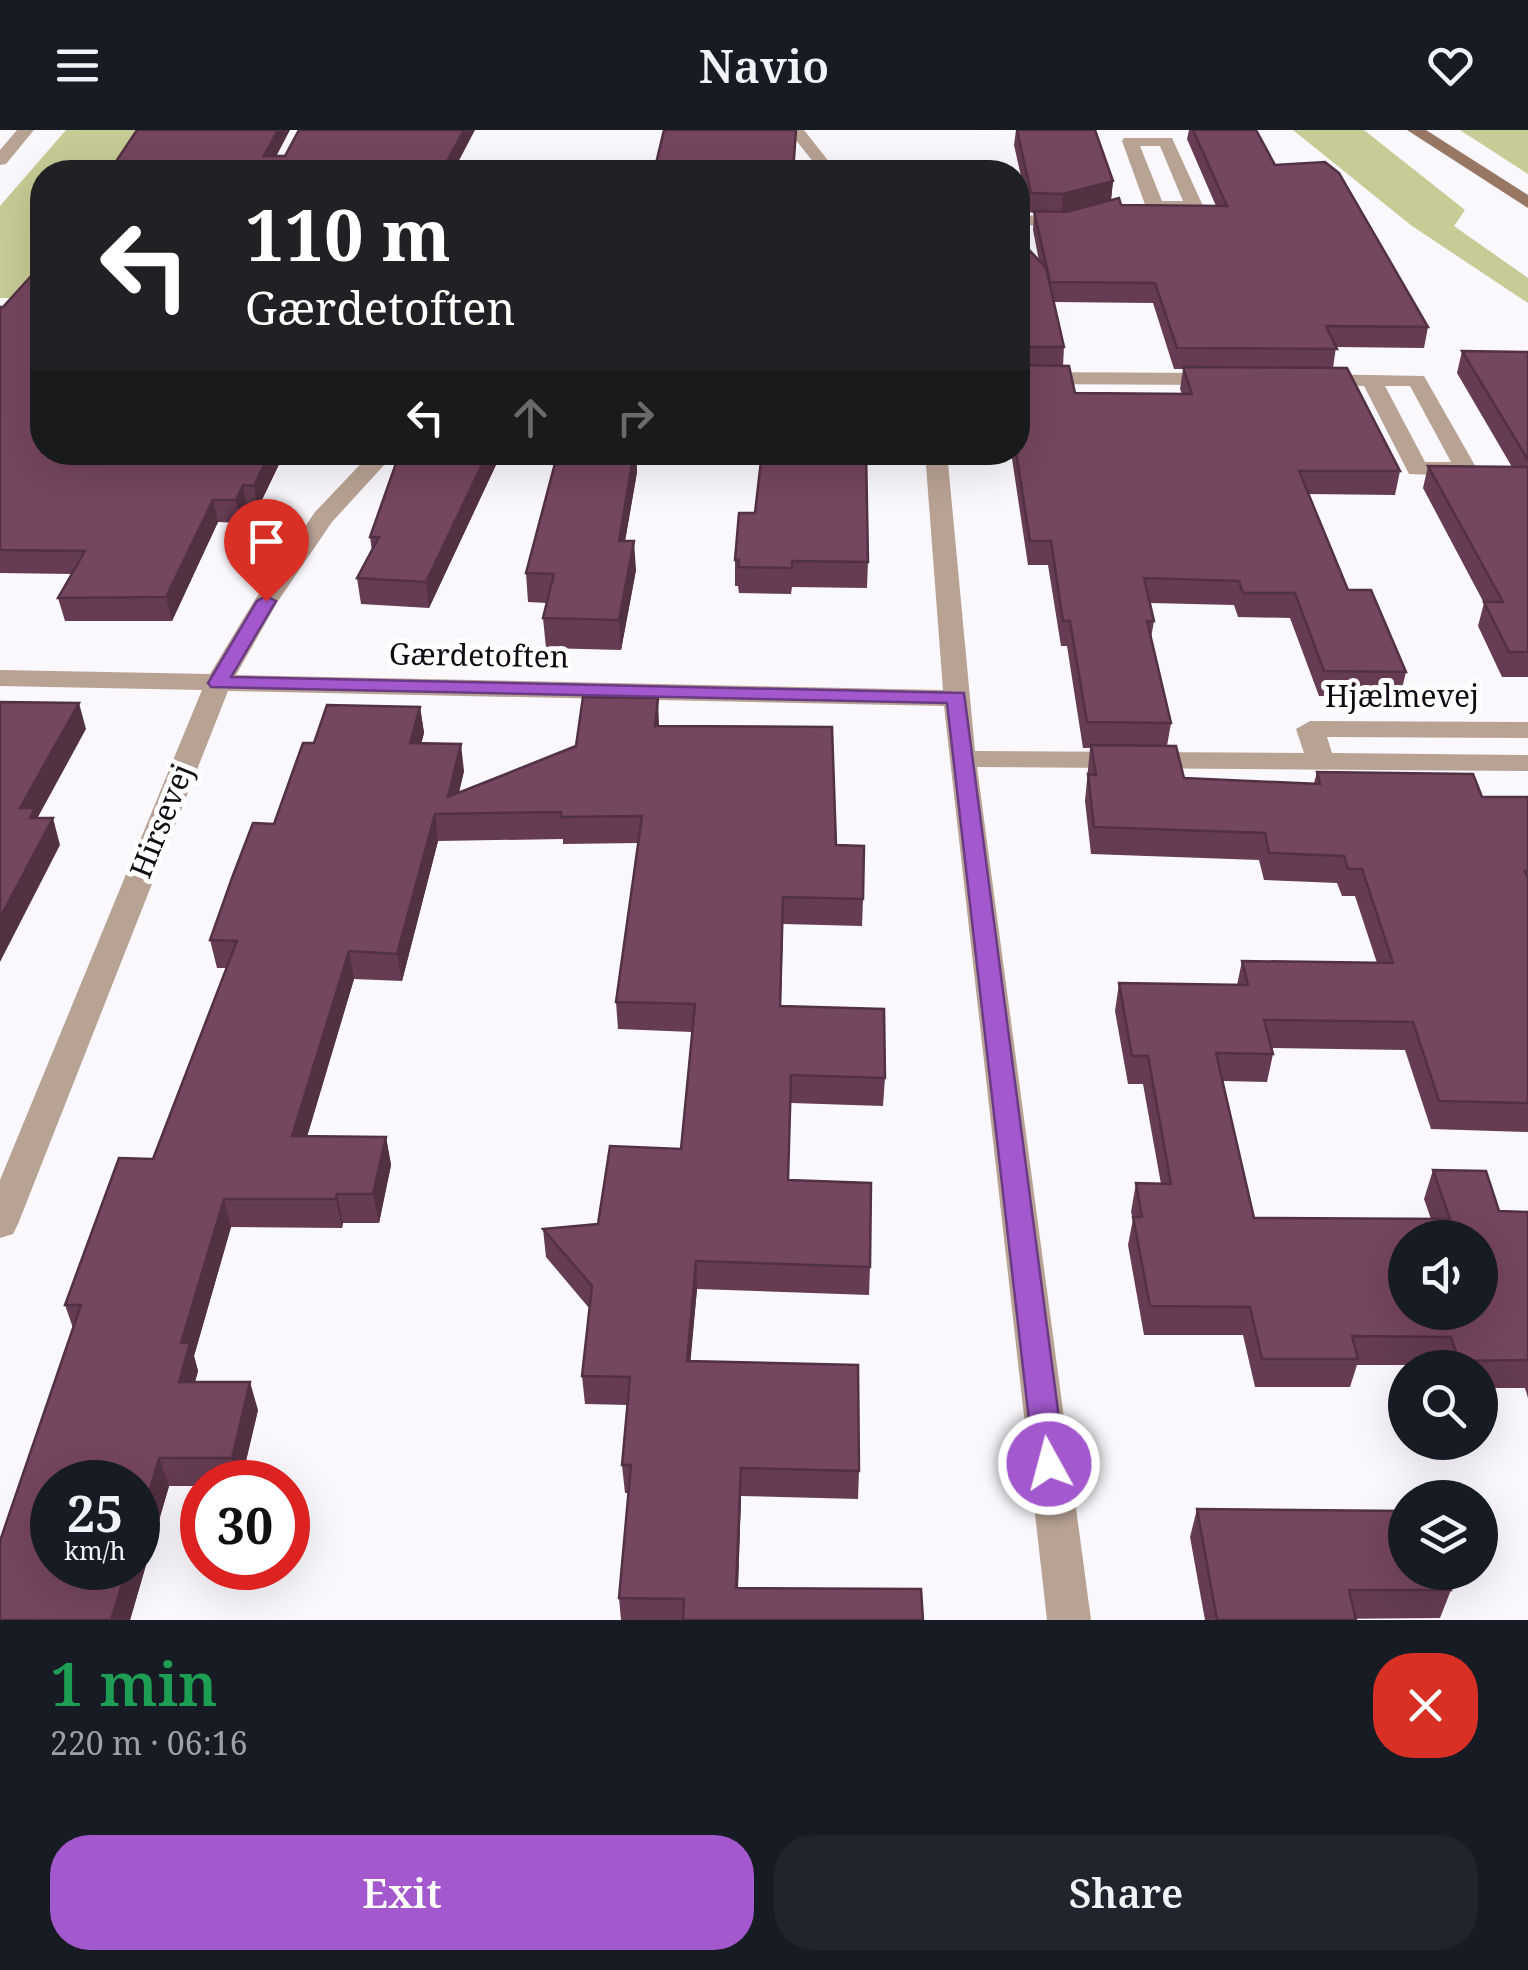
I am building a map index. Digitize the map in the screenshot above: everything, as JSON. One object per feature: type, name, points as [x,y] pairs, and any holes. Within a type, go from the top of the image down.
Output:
[{"type":"main road","points":[[1415,130],[1528,203]]},
{"type":"street","points":[[0,160],[26,130]]},
{"type":"street","points":[[796,130],[820,160]]},
{"type":"street","points":[[1130,141],[1166,141],[1194,206],[1146,206],[1130,141]]},
{"type":"street","points":[[1030,221],[1064,222],[1101,209]]},
{"type":"street","points":[[1030,378],[1234,379]]},
{"type":"street","points":[[1292,380],[1371,380],[1417,380],[1466,469],[1417,469],[1371,380]]},
{"type":"street","name":"Hirsevej","points":[[0,1224],[218,683],[323,518],[374,465]]},
{"type":"street","points":[[937,465],[962,759],[1068,1620]]},
{"type":"street","name":"Gærdetoften","points":[[0,678],[956,698]]},
{"type":"street","name":"Hjælmevej","points":[[1321,761],[1310,729],[1528,730]]},
{"type":"street","points":[[962,759],[1528,762]]},
{"type":"green space","points":[[66,130],[152,130],[130,160],[40,160]]},
{"type":"green space","points":[[1293,130],[1364,130],[1465,210],[1454,226],[1528,278],[1528,303],[1412,226]]},
{"type":"green space","points":[[1460,130],[1528,130],[1528,174]]},
{"type":"green space","points":[[30,171],[28,298],[0,298],[0,206]]},
{"type":"building","points":[[137,130],[278,130],[264,156],[285,156],[299,130],[464,130],[448,160],[117,160]]},
{"type":"building","points":[[664,130],[796,130],[794,160],[657,160]]},
{"type":"building","points":[[1017,130],[1095,130],[1113,181],[1063,194],[1031,193],[1030,160],[1024,160]]},
{"type":"building","points":[[1193,130],[1256,130],[1275,165],[1325,162],[1339,173],[1428,327],[1326,326],[1337,349],[1177,348],[1155,283],[1050,282],[1034,211],[1066,212],[1119,198],[1121,205],[1227,206]]},
{"type":"building","points":[[1030,251],[1046,268],[1064,347],[1030,347]]},
{"type":"building","points":[[30,277],[30,465],[264,465],[254,486],[243,485],[236,500],[213,500],[166,597],[58,598],[85,551],[0,550],[3,307]]},
{"type":"building","points":[[1462,351],[1528,352],[1528,460]]},
{"type":"building","points":[[1030,365],[1069,366],[1075,393],[1192,394],[1183,367],[1347,368],[1400,471],[1299,471],[1348,590],[1371,590],[1406,672],[1324,671],[1295,593],[1243,593],[1239,581],[1144,578],[1154,621],[1147,621],[1171,723],[1087,722],[1070,621],[1063,621],[1051,541],[1030,541],[1018,465],[1030,465]]},
{"type":"building","points":[[395,465],[482,465],[426,582],[357,578],[379,537],[370,537]]},
{"type":"building","points":[[555,465],[632,465],[619,541],[634,541],[619,620],[543,618],[554,574],[526,573]]},
{"type":"building","points":[[761,465],[866,465],[868,562],[792,561],[792,568],[738,567],[739,560],[735,560],[739,513],[755,513]]},
{"type":"building","points":[[1428,466],[1528,467],[1528,652],[1509,652],[1484,602],[1503,602]]},
{"type":"building","points":[[583,697],[658,698],[655,726],[832,727],[836,845],[864,846],[863,899],[783,897],[780,1006],[884,1009],[885,1078],[791,1075],[788,1180],[871,1183],[870,1267],[696,1261],[687,1361],[858,1365],[859,1471],[741,1468],[736,1588],[921,1589],[923,1620],[683,1620],[684,1599],[619,1598],[631,1465],[622,1465],[630,1377],[582,1376],[592,1286],[543,1229],[598,1224],[610,1146],[681,1149],[695,1004],[616,1002],[642,816],[561,817],[561,812],[435,814],[397,954],[349,951],[292,1136],[386,1137],[373,1194],[337,1194],[336,1199],[224,1199],[181,1343],[190,1343],[179,1382],[250,1382],[232,1458],[30,1460],[30,1590],[120,1590],[111,1620],[0,1620],[0,1541],[81,1305],[65,1305],[119,1158],[153,1159],[237,941],[210,940],[253,823],[274,824],[303,743],[314,743],[327,705],[420,707],[410,743],[461,744],[448,797],[576,746]]},
{"type":"building","points":[[0,702],[79,703],[20,808],[35,808],[30,818],[53,818],[0,918]]},
{"type":"building","points":[[1091,745],[1176,746],[1184,778],[1320,784],[1317,772],[1473,774],[1482,797],[1528,797],[1528,1103],[1439,1101],[1413,1022],[1264,1020],[1273,1054],[1216,1053],[1254,1218],[1450,1219],[1433,1170],[1486,1171],[1499,1211],[1528,1212],[1528,1360],[1498,1360],[1498,1350],[1455,1350],[1451,1337],[1352,1336],[1358,1359],[1262,1359],[1250,1307],[1150,1306],[1133,1217],[1142,1217],[1136,1183],[1171,1184],[1148,1056],[1132,1056],[1119,983],[1248,985],[1242,961],[1393,963],[1362,869],[1348,869],[1344,856],[1269,853],[1265,833],[1094,827],[1088,774],[1096,775]]},
{"type":"building","points":[[1197,1509],[1388,1511],[1388,1590],[1349,1590],[1356,1620],[1217,1620]]},
{"type":"route","points":[[266,601],[218,683],[956,698],[1049,1464]]}]
